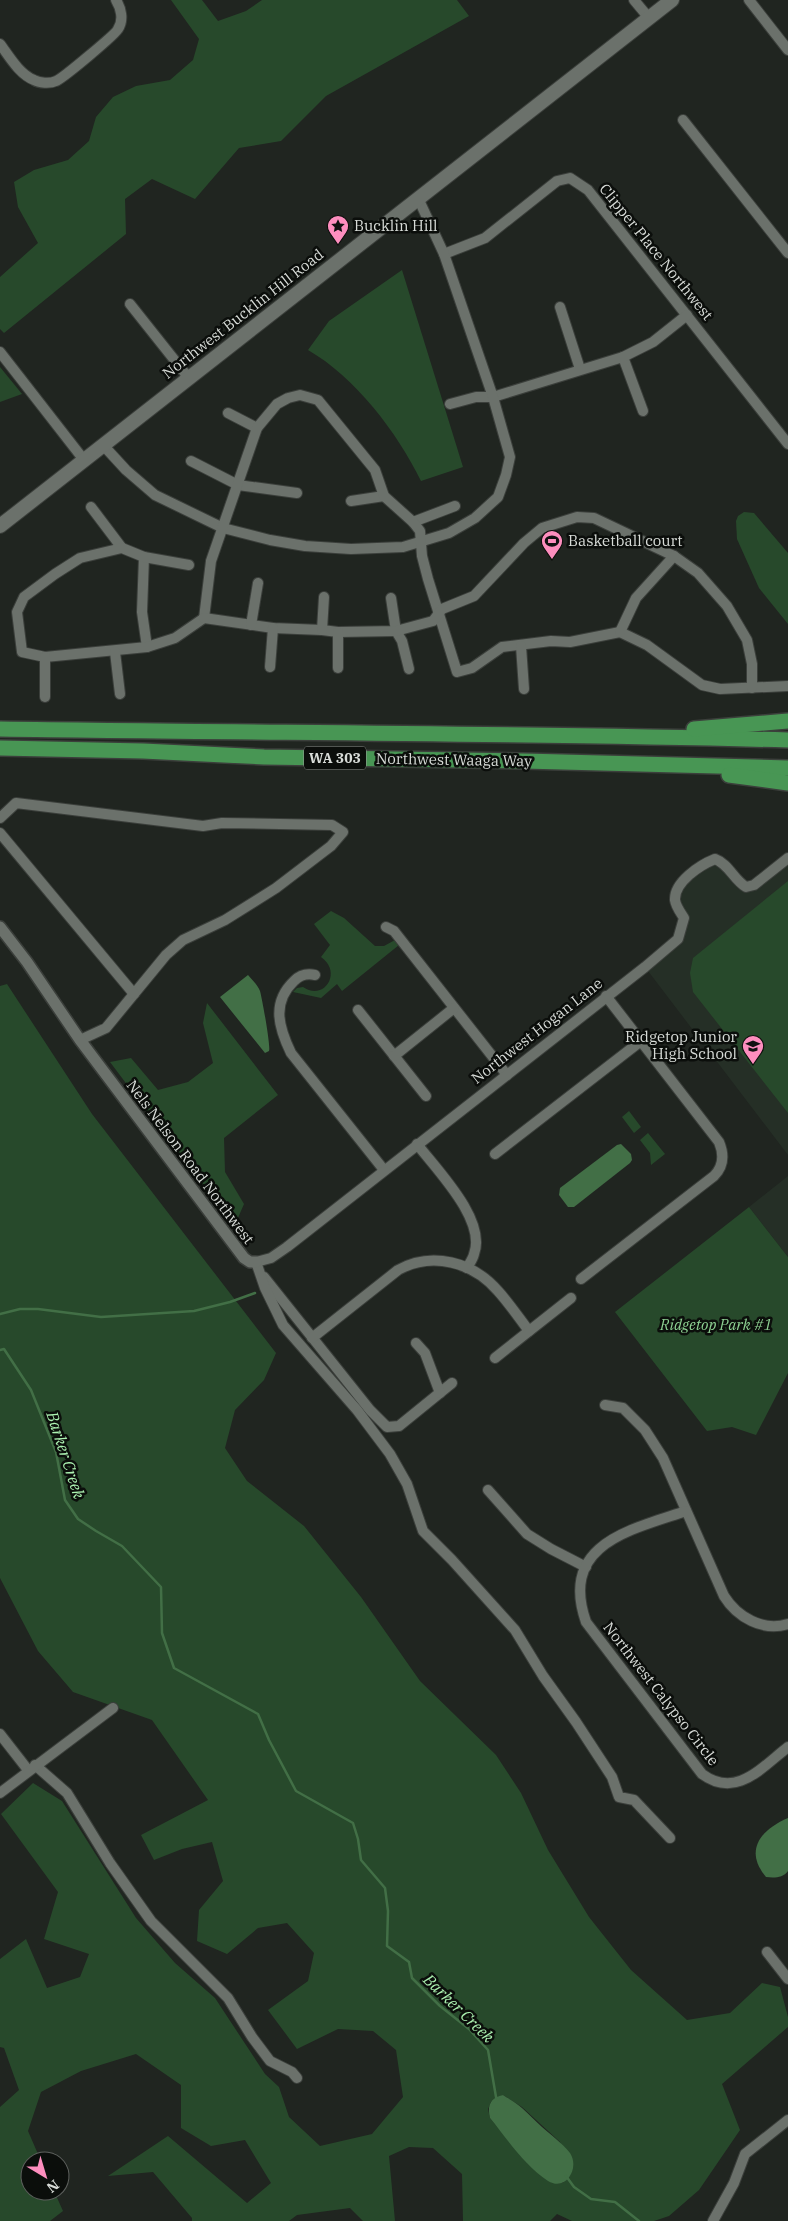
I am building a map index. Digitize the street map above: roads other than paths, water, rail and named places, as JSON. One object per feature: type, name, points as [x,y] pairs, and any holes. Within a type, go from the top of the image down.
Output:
[{"type":"highway","points":[[618,736],[788,721]]},
{"type":"highway","name":"Northwest Waaga Way","points":[[0,729],[618,736],[788,740]]},
{"type":"highway","name":"Northwest Waaga Way","points":[[0,748],[143,751],[264,757],[788,768]]},
{"type":"highway","points":[[670,766],[788,783]]},
{"type":"main road","name":"Northwest Bucklin Hill Road","points":[[0,526],[672,0]]},
{"type":"street","points":[[0,44],[19,68],[32,80],[43,83],[56,81],[119,29],[122,16],[116,0]]},
{"type":"street","points":[[634,0],[649,18]]},
{"type":"street","points":[[749,0],[788,50]]},
{"type":"street","points":[[684,120],[788,253]]},
{"type":"street","name":"Clipper Place Northwest","points":[[444,254],[485,238],[557,181],[570,178],[588,190],[788,444]]},
{"type":"street","points":[[103,445],[126,470],[155,496],[223,528],[270,540],[304,546],[351,549],[402,547],[449,533],[475,518],[498,497],[510,457],[493,397],[444,254],[418,198]]},
{"type":"street","points":[[130,304],[188,377]]},
{"type":"street","points":[[560,307],[580,368]]},
{"type":"street","points":[[450,404],[476,397],[493,397],[580,368],[623,357],[653,342],[687,315]]},
{"type":"street","points":[[0,352],[84,460]]},
{"type":"street","points":[[623,357],[643,411]]},
{"type":"street","points":[[204,618],[210,561],[257,428],[277,404],[288,398],[300,395],[318,400],[375,470],[384,496],[413,522],[420,531],[422,556],[438,615],[457,672],[472,668],[502,647],[551,641],[570,642],[620,632],[648,644],[702,685],[720,689],[788,686]]},
{"type":"street","points":[[228,413],[257,428]]},
{"type":"street","points":[[191,461],[238,485],[297,493]]},
{"type":"street","points":[[351,501],[384,496]]},
{"type":"street","points":[[413,522],[455,506]]},
{"type":"street","points":[[91,507],[122,548],[144,557],[189,565]]},
{"type":"street","points":[[122,548],[80,558],[24,597],[17,612],[22,652],[45,657],[147,648],[175,638],[204,618],[273,628],[338,632],[396,631],[433,621],[442,609],[474,596],[524,543],[542,528],[577,517],[594,518],[674,556],[698,573],[727,606],[747,640],[752,664],[752,688]]},
{"type":"street","points":[[620,632],[636,598],[674,556]]},
{"type":"street","points":[[144,557],[142,612],[147,648]]},
{"type":"street","points":[[251,624],[258,583]]},
{"type":"street","points":[[322,630],[324,597]]},
{"type":"street","points":[[391,598],[396,631],[402,641],[409,669]]},
{"type":"street","points":[[270,667],[273,628]]},
{"type":"street","points":[[338,632],[338,668]]},
{"type":"street","points":[[522,646],[524,689]]},
{"type":"street","points":[[115,652],[120,694]]},
{"type":"street","points":[[45,657],[45,697]]},
{"type":"street","points":[[0,818],[16,804],[202,826],[222,823],[332,825],[343,832],[331,846],[276,888],[225,920],[184,940],[166,955],[106,1028],[80,1040]]},
{"type":"street","points":[[0,833],[134,994]]},
{"type":"street","name":"Northwest Hogan Lane","points":[[257,1265],[271,1258],[507,1075],[678,938],[684,918],[675,903],[675,893],[681,883],[708,862],[716,859],[724,862],[739,883],[746,887],[754,885],[788,858]]},
{"type":"street","name":"Nels Nelson Road Northwest","points":[[0,927],[27,962],[80,1040],[244,1258],[257,1265]]},
{"type":"street","points":[[386,927],[394,931],[507,1075]]},
{"type":"street","points":[[315,975],[304,974],[297,977],[282,995],[279,1017],[283,1037],[291,1053],[384,1170]]},
{"type":"street","points":[[581,1279],[714,1176],[720,1170],[723,1152],[719,1142],[606,996]]},
{"type":"street","points":[[394,1056],[454,1008]]},
{"type":"street","points":[[358,1010],[426,1096]]},
{"type":"street","points":[[495,1154],[641,1041]]},
{"type":"street","points":[[417,1144],[471,1217],[476,1241],[475,1254],[467,1268]]},
{"type":"street","points":[[312,1338],[398,1270],[410,1264],[438,1259],[467,1268],[479,1274],[498,1291],[529,1331]]},
{"type":"street","points":[[257,1265],[370,1410],[387,1426],[399,1426],[452,1383]]},
{"type":"street","points":[[257,1265],[269,1297],[283,1325],[357,1410],[390,1454],[407,1484],[423,1531],[452,1560],[515,1630],[543,1676],[612,1777],[620,1797],[634,1800],[670,1838]]},
{"type":"street","points":[[495,1358],[572,1298]]},
{"type":"street","points":[[416,1343],[424,1352],[440,1393]]},
{"type":"street","points":[[605,1405],[623,1408],[649,1436],[662,1458],[724,1596],[731,1607],[740,1615],[754,1622],[772,1626],[788,1624]]},
{"type":"street","points":[[488,1490],[527,1534],[586,1567]]},
{"type":"street","name":"Northwest Calypso Circle","points":[[686,1511],[611,1539],[598,1549],[582,1577],[580,1596],[586,1622],[702,1774],[718,1783],[732,1784],[745,1780],[788,1747]]},
{"type":"street","points":[[0,1793],[113,1708]]},
{"type":"street","points":[[0,1734],[31,1768],[69,1795],[110,1863],[151,1921],[225,1994],[252,2037],[270,2061],[292,2072],[297,2078]]},
{"type":"street","points":[[767,1952],[788,1979]]},
{"type":"street","points":[[713,2221],[734,2183],[745,2154],[788,2120]]},
{"type":"waterway","points":[[0,1314],[20,1309],[38,1309],[101,1317],[194,1311],[230,1302],[255,1293]]},
{"type":"waterway","name":"Barker Creek","points":[[0,1350],[4,1349],[31,1390],[56,1452],[65,1500],[78,1519],[122,1546],[161,1587],[162,1633],[174,1668],[258,1714],[269,1740],[296,1791],[353,1823],[358,1839],[361,1860],[385,1888],[388,1911],[387,1946],[409,1962],[412,1978],[440,2006],[469,2029],[488,2050],[496,2097],[498,2099]]},
{"type":"waterway","name":"Barker Creek","points":[[566,2176],[574,2187],[591,2199],[615,2202],[639,2221]]},
{"type":"place","name":"Bucklin Hill","points":[[338,245]]},
{"type":"place","name":"Basketball court","points":[[552,560]]},
{"type":"place","name":"Ridgetop Junior High School","points":[[753,1065]]},
{"type":"park label","name":"Ridgetop Park #1","points":[[716,1325]]}]
